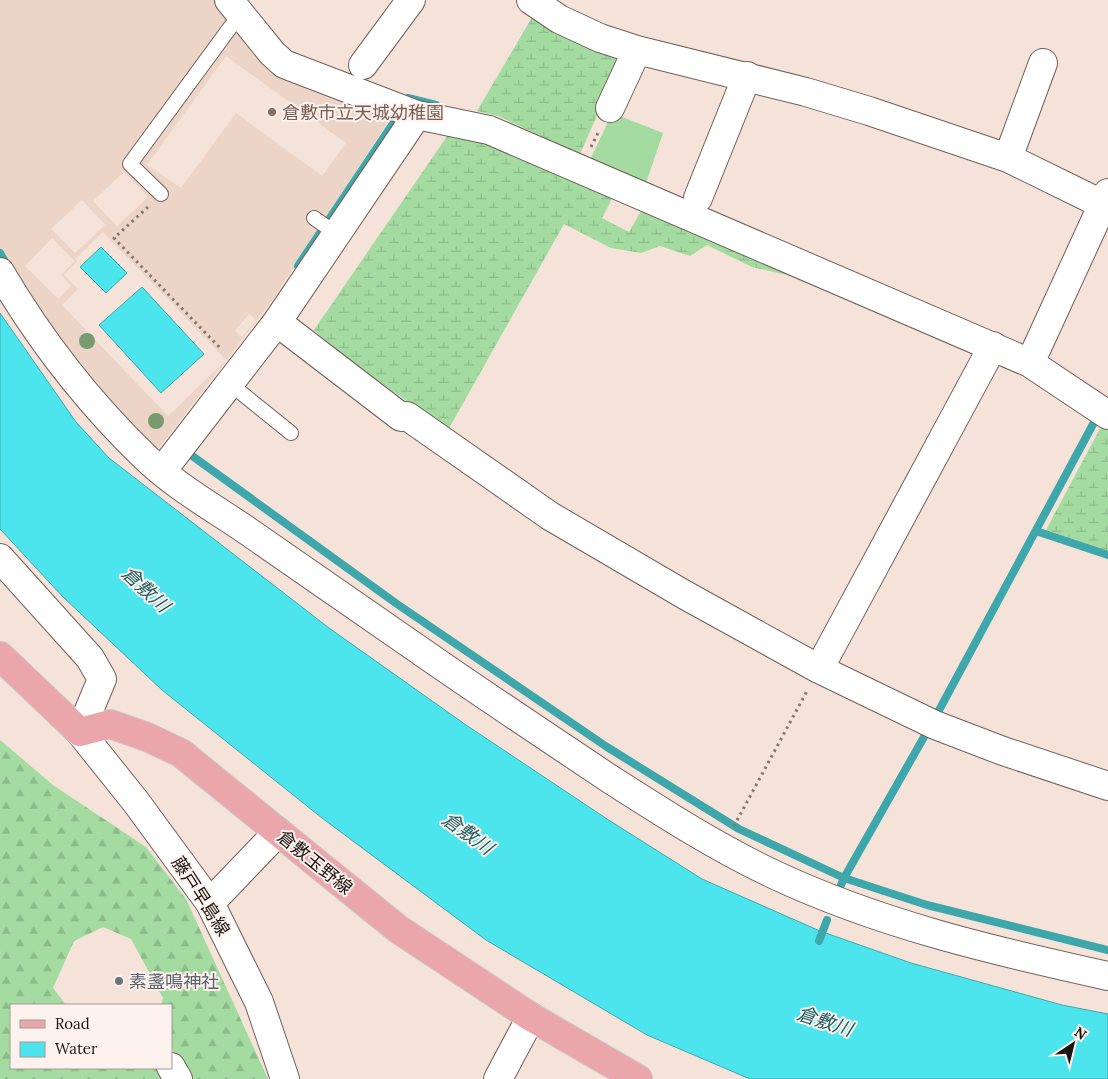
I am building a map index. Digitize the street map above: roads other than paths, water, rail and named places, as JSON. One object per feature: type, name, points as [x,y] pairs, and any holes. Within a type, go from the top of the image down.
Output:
[{"type":"main road","points":[[0,656],[80,732]]},
{"type":"main road","name":"倉敷玉野線","points":[[80,732],[110,724],[147,737],[181,753],[398,929],[531,1017],[638,1079]]},
{"type":"street","points":[[363,65],[411,0]]},
{"type":"street","points":[[531,0],[580,29],[600,38],[636,50],[747,76],[860,108],[1008,158],[1106,201],[1032,357]]},
{"type":"street","points":[[234,7],[284,64],[417,115],[489,130],[993,346],[1032,357],[1104,412]]},
{"type":"street","points":[[610,108],[636,50]]},
{"type":"street","points":[[1008,158],[1044,64]]},
{"type":"street","points":[[698,198],[747,76]]},
{"type":"street","points":[[174,455],[277,322],[325,226],[417,115]]},
{"type":"street","points":[[0,272],[19,305],[59,363],[100,411],[174,455],[522,721],[641,799],[722,848],[774,875],[829,897],[926,931],[1023,957],[1108,976]]},
{"type":"street","points":[[277,322],[401,417],[407,416],[550,516],[685,595],[823,662],[930,722],[1003,751],[1108,786]]},
{"type":"street","points":[[823,662],[993,346]]},
{"type":"street","points":[[0,558],[90,658],[102,679],[80,732]]},
{"type":"street","name":"藤戸早島線","points":[[80,732],[136,802],[210,903],[259,1002],[286,1079]]},
{"type":"street","points":[[210,903],[278,832]]},
{"type":"street","points":[[498,1079],[531,1017]]},
{"type":"street","points":[[172,1068],[178,1079]]},
{"type":"lane","points":[[161,194],[130,164],[234,7]]},
{"type":"lane","points":[[229,383],[291,433]]},
{"type":"water","points":[[101,247],[127,273],[106,293],[80,267]]},
{"type":"water","points":[[142,287],[204,354],[161,393],[99,325]]},
{"type":"water","name":"倉敷川","points":[[0,313],[76,422],[109,458],[329,628],[466,725],[607,819],[702,879],[820,931],[911,963],[1062,1005],[1108,1014],[1108,1079],[750,1079],[647,1035],[486,940],[322,818],[162,690],[63,597],[0,529]]},
{"type":"waterway","points":[[408,98],[436,105]]},
{"type":"waterway","points":[[298,266],[396,119]]},
{"type":"waterway","points":[[0,253],[8,267]]},
{"type":"waterway","points":[[838,892],[844,878],[937,714],[1098,415]]},
{"type":"waterway","points":[[184,450],[397,604],[607,747],[739,829],[844,878],[927,905],[1108,950]]},
{"type":"waterway","points":[[1036,531],[1108,555]]},
{"type":"waterway","points":[[819,941],[827,920]]},
{"type":"place","name":"倉敷市立天城幼稚園","points":[[272,112]]},
{"type":"place","name":"素盞鳴神社","points":[[119,981]]}]
